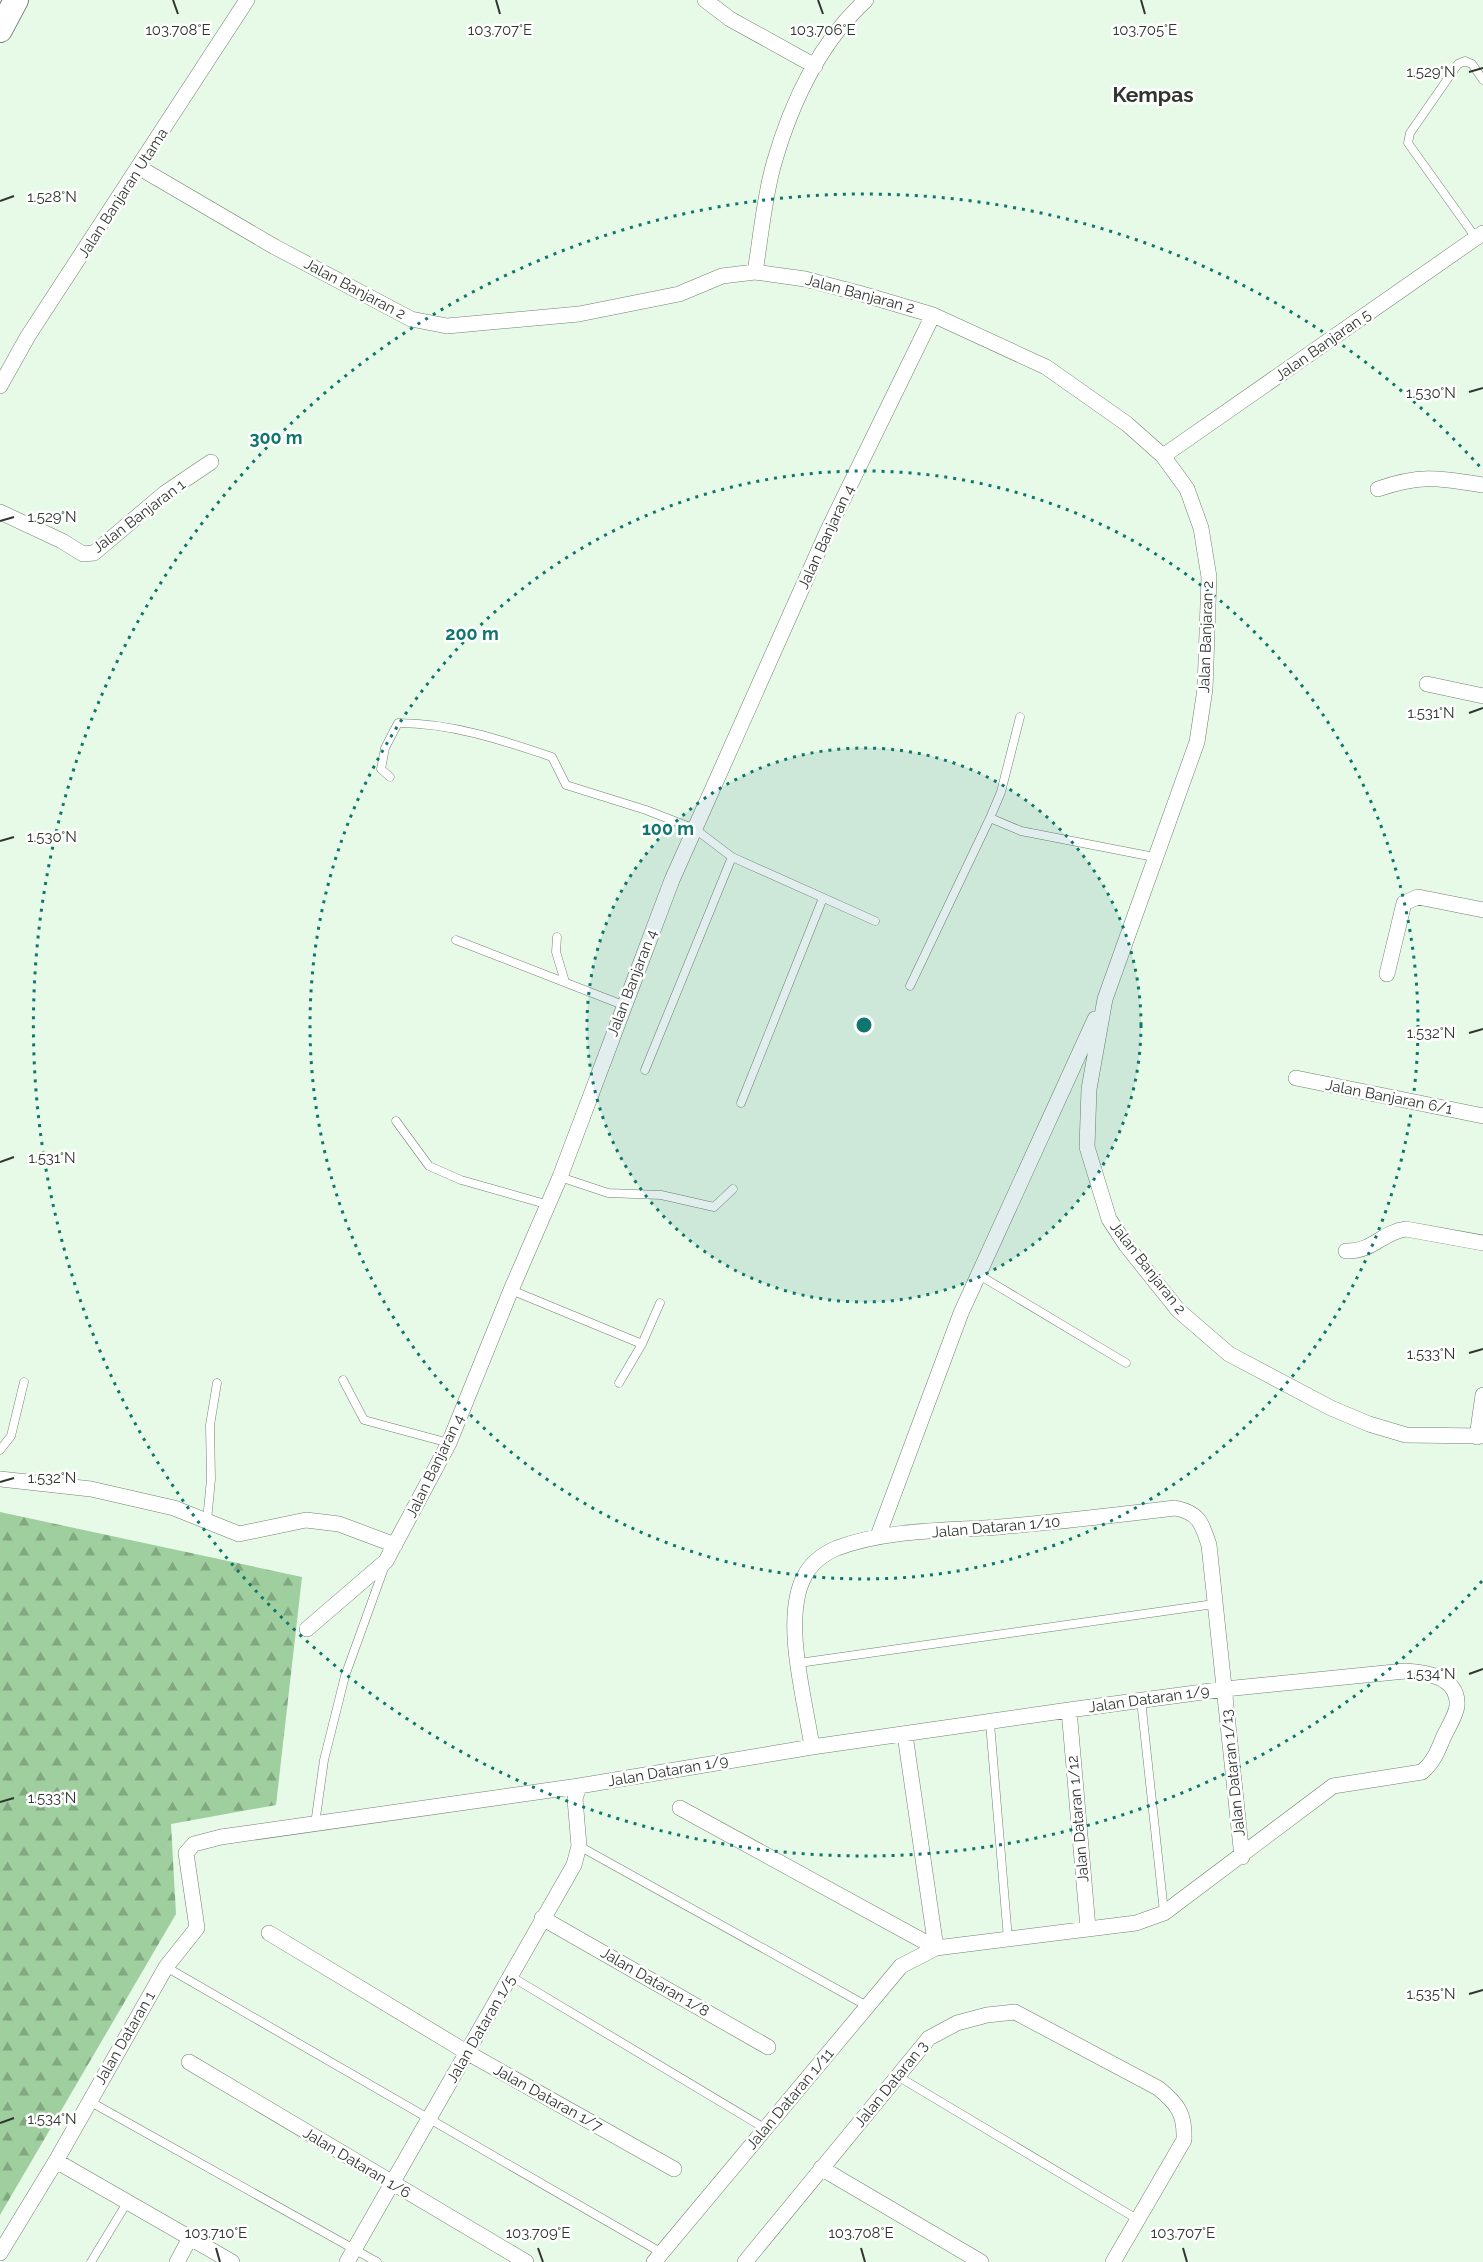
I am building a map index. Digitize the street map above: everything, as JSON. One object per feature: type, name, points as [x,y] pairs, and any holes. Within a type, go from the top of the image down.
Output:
[{"type":"main road","points":[[0,30],[16,0]]},
{"type":"street","name":"Jalan Banjaran Utama","points":[[0,386],[28,336],[140,168],[247,0]]},
{"type":"street","points":[[705,0],[730,19],[815,66]]},
{"type":"street","points":[[755,272],[774,163],[803,83],[850,14],[866,0]]},
{"type":"street","name":"Jalan Banjaran 2","points":[[140,168],[275,247],[411,319],[447,326],[495,324],[579,314],[679,294],[722,276],[755,272],[805,279],[933,315],[1046,367],[1127,424],[1163,456],[1187,489],[1201,528],[1209,577],[1205,689],[1197,742],[1105,999],[1089,1089],[1087,1147],[1109,1219],[1178,1310],[1229,1354],[1331,1408],[1369,1424],[1406,1435],[1480,1437]]},
{"type":"street","name":"Jalan Banjaran 5","points":[[1163,456],[1480,235]]},
{"type":"street","name":"Jalan Banjaran 4","points":[[307,1629],[386,1561],[449,1443],[511,1290],[549,1205],[623,1005],[695,829],[828,532],[933,315]]},
{"type":"street","name":"Jalan Banjaran 1","points":[[0,512],[62,541],[83,554],[94,553],[165,493],[211,462]]},
{"type":"street","points":[[1378,489],[1407,479],[1424,477],[1483,485]]},
{"type":"street","points":[[1427,684],[1483,696]]},
{"type":"street","points":[[1387,974],[1404,903],[1418,897],[1483,910]]},
{"type":"street","points":[[878,1536],[960,1313],[1105,999]]},
{"type":"street","name":"Jalan Banjaran 6/1","points":[[1296,1078],[1483,1116]]},
{"type":"street","points":[[1346,1251],[1371,1247],[1395,1230],[1406,1229],[1483,1243]]},
{"type":"street","points":[[1480,1437],[1483,1395]]},
{"type":"street","points":[[0,1479],[91,1489],[174,1508],[239,1534],[306,1520],[339,1524],[395,1545]]},
{"type":"street","name":"Jalan Dataran 1/10","points":[[812,1747],[792,1622],[796,1595],[804,1575],[819,1557],[837,1548],[878,1536],[1039,1524],[1175,1508],[1190,1511],[1201,1523],[1209,1545],[1225,1689]]},
{"type":"street","name":"Jalan Dataran 1/9","points":[[221,1837],[579,1786],[812,1747],[1225,1689],[1405,1671],[1429,1672],[1447,1682],[1455,1693],[1457,1707],[1432,1764],[1422,1772],[1333,1786],[1242,1857],[1164,1913],[1136,1923],[936,1948]]},
{"type":"street","name":"Jalan Dataran 1/13","points":[[1225,1689],[1242,1857]]},
{"type":"street","name":"Jalan Dataran 1/12","points":[[1069,1710],[1088,1928]]},
{"type":"street","points":[[905,1735],[936,1948]]},
{"type":"street","name":"Jalan Dataran 1/5","points":[[351,2255],[574,1865],[579,1846],[575,1799],[579,1786]]},
{"type":"street","points":[[680,1808],[936,1948]]},
{"type":"street","name":"Jalan Dataran 1","points":[[0,2253],[56,2161],[166,1967],[197,1928],[186,1853],[194,1844],[221,1837]]},
{"type":"street","name":"Jalan Dataran 1/8","points":[[542,1918],[768,2047]]},
{"type":"street","name":"Jalan Dataran 1/7","points":[[268,1933],[468,2053],[674,2169]]},
{"type":"street","name":"Jalan Dataran 1/11","points":[[658,2258],[901,1966],[936,1948]]},
{"type":"street","name":"Jalan Dataran 3","points":[[745,2262],[929,2038],[957,2023],[987,2015],[1015,2012],[1158,2088],[1177,2103],[1184,2121],[1184,2140],[1137,2219]]},
{"type":"street","name":"Jalan Dataran 1/6","points":[[189,2062],[526,2262]]},
{"type":"street","points":[[56,2161],[232,2262]]},
{"type":"street","points":[[821,2168],[981,2262]]},
{"type":"street","points":[[1113,2262],[1137,2219]]},
{"type":"street","points":[[177,2262],[190,2238]]},
{"type":"lane","points":[[1480,235],[1408,142],[1410,133],[1458,64],[1465,61],[1472,64],[1483,80]]},
{"type":"lane","points":[[910,986],[1001,792],[1020,717]]},
{"type":"lane","points":[[390,777],[381,769],[385,748],[398,723],[428,723],[499,739],[552,757],[566,786],[646,810],[695,829],[732,856],[875,921]]},
{"type":"lane","points":[[990,818],[1020,831],[1154,857]]},
{"type":"lane","points":[[645,1070],[732,856]]},
{"type":"lane","points":[[741,1103],[822,898]]},
{"type":"lane","points":[[557,937],[556,952],[565,982]]},
{"type":"lane","points":[[456,940],[623,1005]]},
{"type":"lane","points":[[396,1121],[429,1166],[461,1180],[549,1205]]},
{"type":"lane","points":[[560,1177],[608,1193],[661,1196],[714,1207],[733,1189]]},
{"type":"lane","points":[[979,1275],[1126,1363]]},
{"type":"lane","points":[[511,1290],[642,1344]]},
{"type":"lane","points":[[619,1383],[642,1344],[660,1303]]},
{"type":"lane","points":[[343,1380],[364,1420],[449,1443]]},
{"type":"lane","points":[[0,1449],[11,1436],[24,1382]]},
{"type":"lane","points":[[207,1521],[212,1479],[210,1425],[218,1383]]},
{"type":"lane","points":[[315,1824],[324,1760],[345,1676],[386,1561]]},
{"type":"lane","points":[[799,1663],[1214,1604]]},
{"type":"lane","points":[[1141,1700],[1164,1913]]},
{"type":"lane","points":[[990,1723],[1008,1939]]},
{"type":"lane","points":[[579,1846],[867,2006]]},
{"type":"lane","points":[[166,1967],[429,2119],[658,2258]]},
{"type":"lane","points":[[512,1977],[766,2129]]},
{"type":"lane","points":[[899,2077],[1137,2219]]},
{"type":"lane","points":[[89,2101],[351,2255],[377,2262]]},
{"type":"lane","points":[[91,2262],[128,2201]]},
{"type":"green space","points":[[0,1512],[302,1577],[276,1805],[171,1824],[176,1914],[0,2215]]},
{"type":"district","name":"Kempas","points":[[1153,94]]}]
